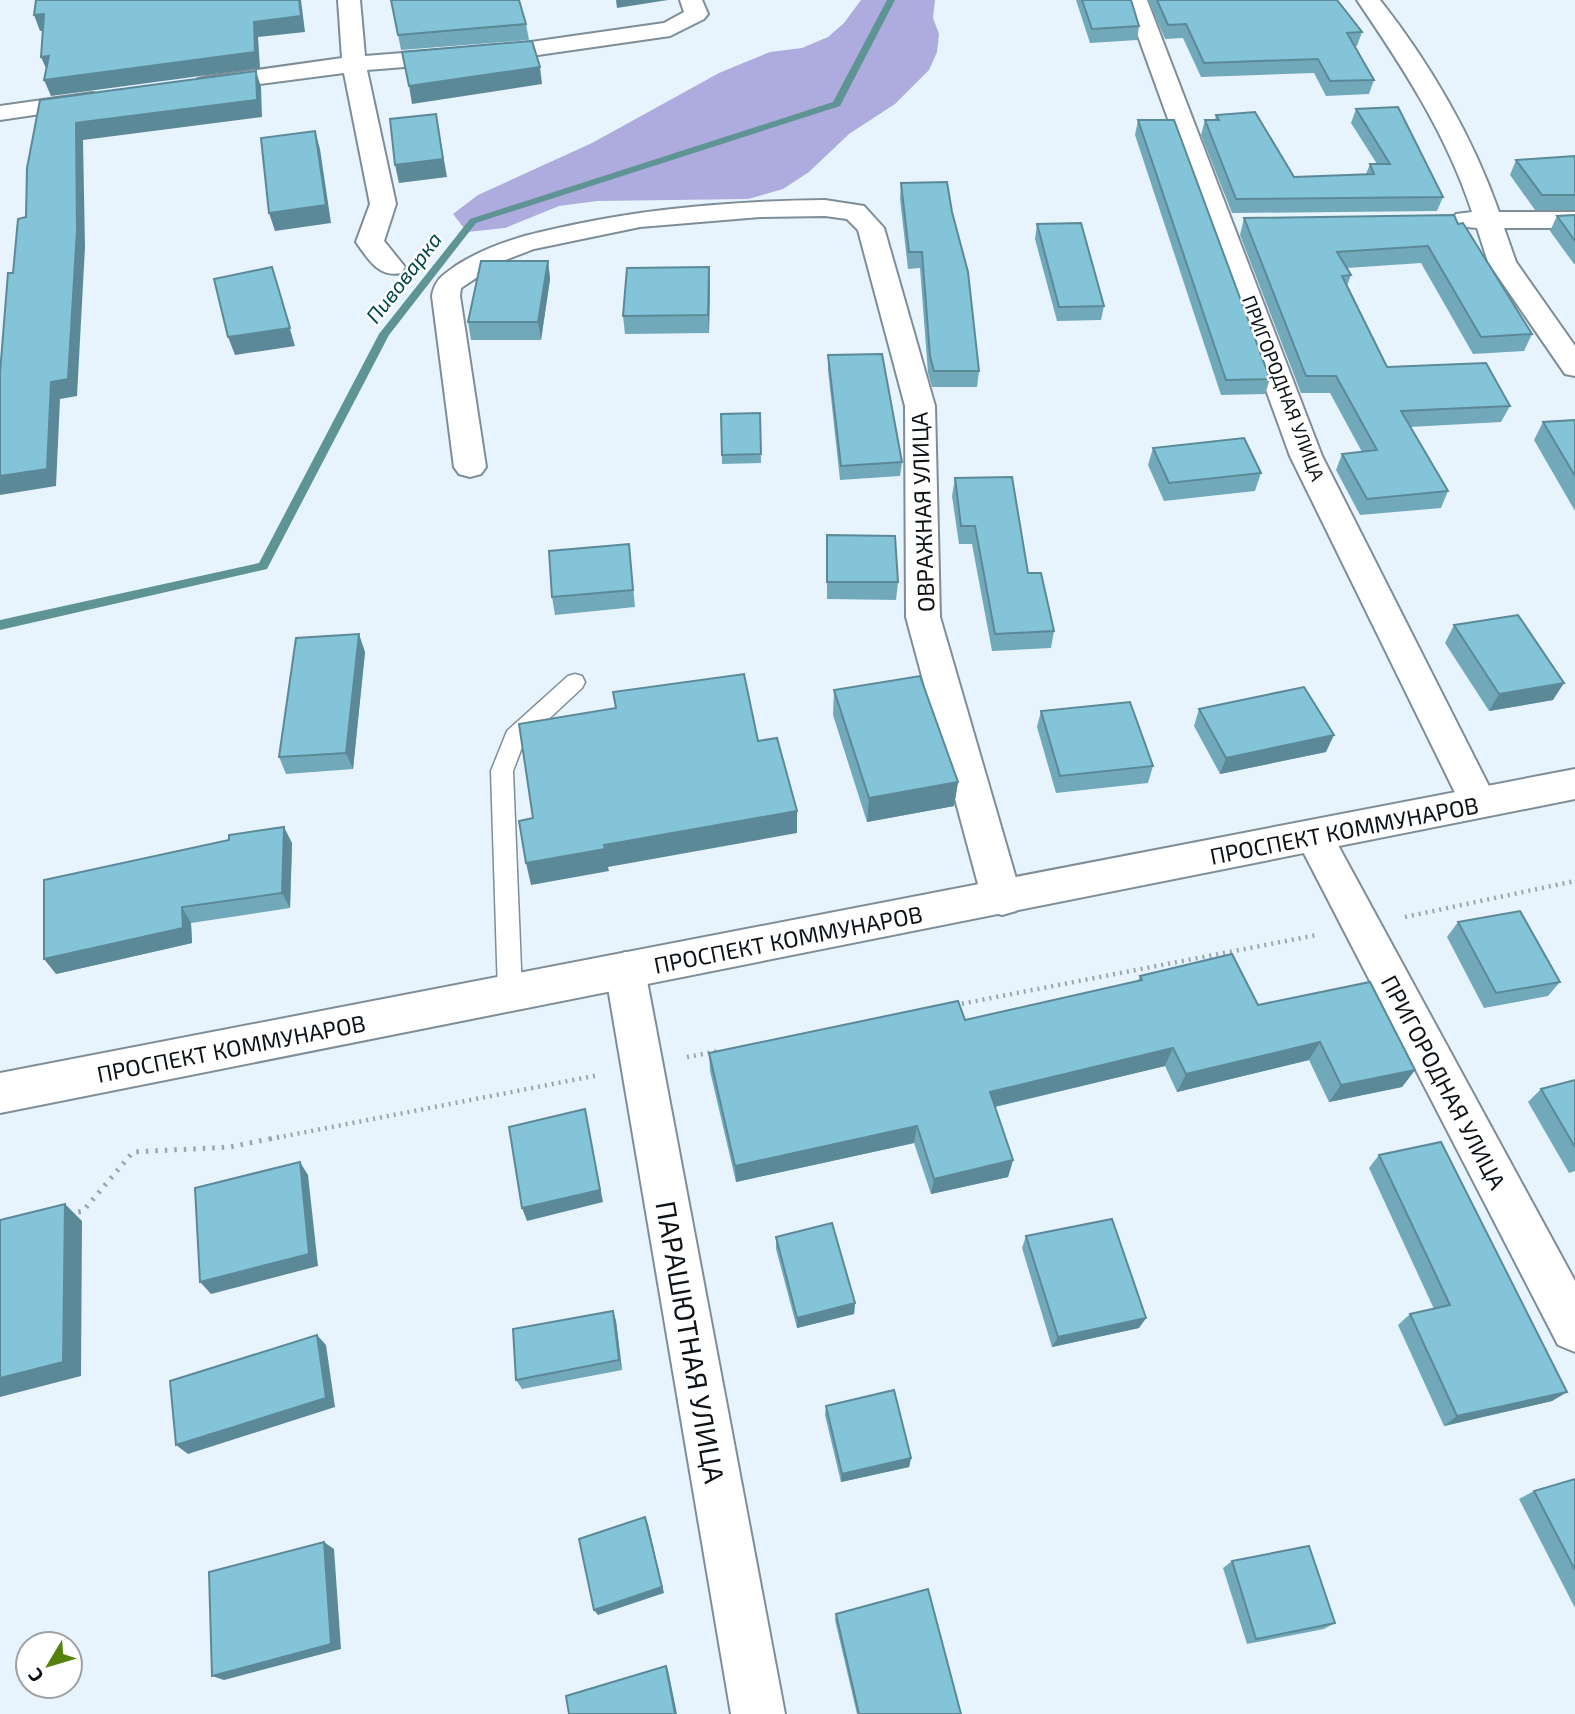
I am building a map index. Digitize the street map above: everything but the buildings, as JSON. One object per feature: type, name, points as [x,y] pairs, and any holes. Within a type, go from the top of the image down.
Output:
[{"type":"street","points":[[349,0],[354,64],[383,204],[370,242],[391,267]]},
{"type":"street","name":"ПРИГОРОДНАЯ УЛИЦА","points":[[1136,0],[1236,223],[1306,456],[1478,802]]},
{"type":"street","points":[[1368,0],[1395,35],[1448,126],[1476,183],[1502,262],[1575,367]]},
{"type":"street","points":[[191,87],[354,64],[517,51],[670,29],[694,7]]},
{"type":"street","points":[[0,113],[109,98]]},
{"type":"street","name":"ОВРАЖНАЯ УЛИЦА","points":[[470,467],[446,296],[448,284],[491,256],[527,242],[640,219],[760,209],[825,208],[855,212],[871,228],[920,406],[923,617],[1002,898]]},
{"type":"street","points":[[1445,221],[1575,220]]},
{"type":"street","name":"ПРОСПЕКТ КОММУНАРОВ","points":[[0,1093],[1575,784]]},
{"type":"street","name":"ПРИГОРОДНАЯ УЛИЦА","points":[[1314,836],[1575,1328]]},
{"type":"street","name":"ПАРАШЮТНАЯ УЛИЦА","points":[[625,970],[758,1714]]},
{"type":"lane","points":[[510,993],[502,771],[515,737],[575,682]]},
{"type":"path","points":[[952,1006],[1362,926],[1575,881]]},
{"type":"path","points":[[59,1216],[83,1211],[133,1152],[230,1147],[722,1051]]},
{"type":"shaded area","points":[[861,0],[935,0],[933,18],[939,34],[937,52],[929,70],[895,104],[849,134],[809,172],[783,189],[748,199],[597,201],[559,206],[505,228],[467,232],[453,214],[478,195],[592,143],[719,73],[770,52],[802,48],[828,37],[844,23]]},
{"type":"waterway","name":"Пивоварка","points":[[0,625],[263,566],[384,334],[473,221],[837,104],[891,0]]}]
